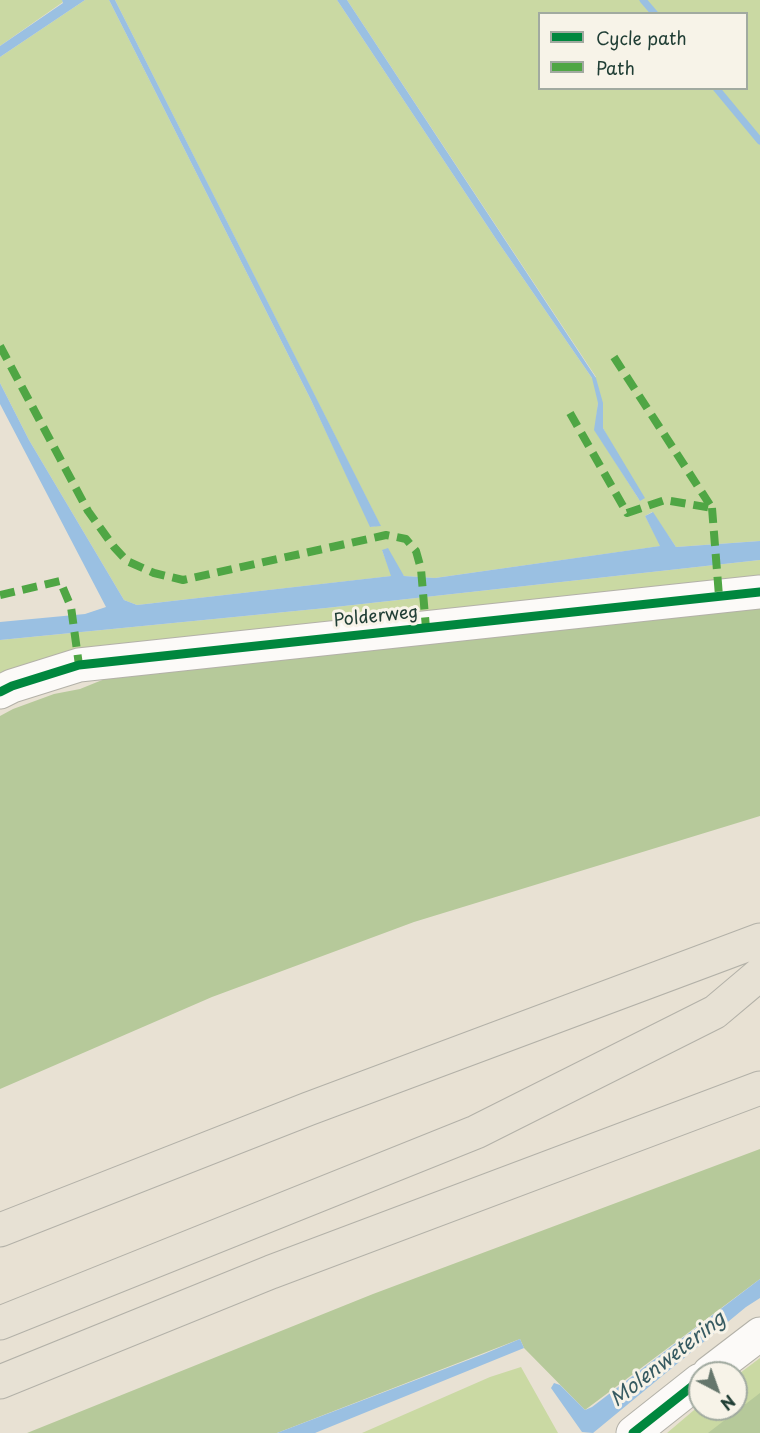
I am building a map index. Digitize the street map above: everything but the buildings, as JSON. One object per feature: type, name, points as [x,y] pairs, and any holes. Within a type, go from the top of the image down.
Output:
[{"type":"highway","points":[[0,1230],[319,1105],[760,940]]},
{"type":"highway","points":[[0,1323],[476,1132],[715,1012],[760,974]]},
{"type":"highway","points":[[0,1382],[271,1272],[760,1088]]},
{"type":"street","name":"Polderweg","points":[[0,692],[79,665],[760,592]]},
{"type":"street","points":[[725,1361],[760,1334]]},
{"type":"street","points":[[633,1433],[688,1389]]},
{"type":"green space","points":[[0,0],[62,0],[63,2],[0,46]]},
{"type":"green space","points":[[85,0],[109,0],[311,400],[371,527],[380,525],[115,0],[337,0],[498,242],[592,378],[596,377],[347,0],[760,0],[760,541],[676,547],[652,512],[645,516],[661,546],[435,578],[404,576],[382,550],[392,576],[137,605],[124,600],[29,440],[0,383],[0,57]],"holes":[[[598,403],[603,403],[603,428],[640,501],[595,430]]]},
{"type":"green space","points":[[760,560],[760,583],[0,680],[0,640],[326,608]]},
{"type":"green space","points":[[760,605],[760,816],[414,922],[212,997],[0,1089],[0,716],[54,694],[80,689],[117,674]]},
{"type":"green space","points":[[760,1149],[760,1279],[585,1410],[524,1348],[520,1339],[277,1433],[27,1433],[373,1294]]},
{"type":"green space","points":[[760,1358],[760,1433],[667,1433],[688,1415],[688,1421],[748,1421],[748,1367]]},
{"type":"green space","points":[[521,1367],[558,1433],[362,1433],[490,1377]]},
{"type":"green space","points":[[760,1393],[760,1433],[708,1433],[724,1421],[748,1421],[748,1402]]},
{"type":"water","points":[[62,0],[85,0],[0,57],[0,46],[63,3]]},
{"type":"water","points":[[109,0],[115,0],[381,526],[370,527],[311,400]]},
{"type":"water","points":[[337,0],[347,0],[596,378],[603,403],[603,428],[645,498],[640,501],[594,430],[598,403],[592,378],[498,242]]},
{"type":"water","points":[[0,383],[29,440],[124,600],[137,605],[391,576],[382,550],[388,548],[404,576],[435,578],[660,546],[645,516],[653,512],[676,547],[760,541],[760,560],[326,608],[0,640],[0,622],[85,614],[106,607],[0,404]]},
{"type":"water","name":"Molenwetering","points":[[760,1279],[760,1298],[746,1307],[593,1433],[582,1432],[551,1388],[554,1383],[560,1385],[585,1410],[592,1407]]},
{"type":"water","points":[[520,1339],[524,1348],[315,1433],[277,1433],[484,1354]]},
{"type":"waterway","points":[[643,0],[653,12]]},
{"type":"waterway","points":[[718,90],[760,141]]},
{"type":"marked path","points":[[0,346],[88,511],[127,561],[154,573],[183,580],[386,535],[406,539],[416,551],[421,569],[426,628]]},
{"type":"marked path","points":[[570,413],[627,513],[665,500],[712,508],[610,351]]},
{"type":"marked path","points":[[712,508],[719,596]]},
{"type":"marked path","points":[[0,595],[60,581],[71,607],[79,665]]},
{"type":"cycle path","points":[[0,692],[79,665],[760,592]]},
{"type":"cycle path","points":[[633,1433],[688,1389]]}]
